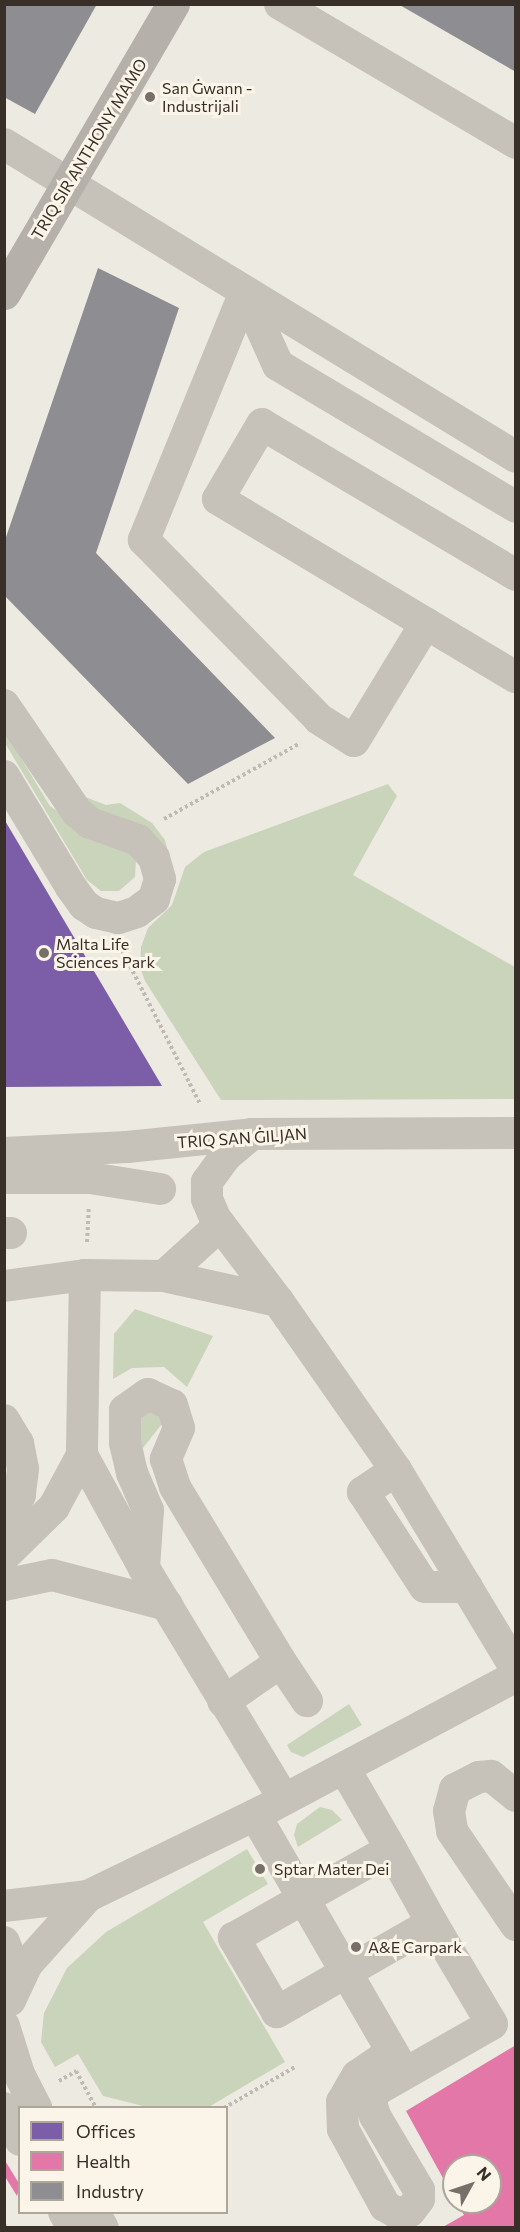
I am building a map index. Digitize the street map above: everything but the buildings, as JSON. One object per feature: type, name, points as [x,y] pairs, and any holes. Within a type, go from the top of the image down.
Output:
[{"type":"main road","name":"TRIQ SIR ANTHONY MAMO","points":[[4,293],[173,4]]},
{"type":"street","points":[[280,4],[516,143]]},
{"type":"street","points":[[4,144],[69,181],[245,292],[516,457]]},
{"type":"street","points":[[245,292],[278,365],[516,507]]},
{"type":"street","points":[[245,292],[144,540],[319,719],[354,741],[426,623]]},
{"type":"street","points":[[516,576],[262,424],[218,498],[516,676]]},
{"type":"street","points":[[4,705],[76,812],[90,823],[138,840],[154,858],[160,879],[154,899],[137,912],[118,918],[96,913],[84,905],[4,776]]},
{"type":"street","name":"TRIQ SAN ĠILJAN","points":[[4,1153],[127,1147],[252,1134],[516,1133]]},
{"type":"street","points":[[252,1134],[225,1157],[207,1182],[207,1199],[218,1221],[278,1301],[396,1470],[516,1669]]},
{"type":"street","points":[[127,1147],[144,1173],[160,1189],[218,1221]]},
{"type":"street","points":[[4,1178],[90,1178],[160,1189]]},
{"type":"street","points":[[164,1276],[218,1221]]},
{"type":"street","points":[[4,1286],[85,1275],[164,1276],[278,1301]]},
{"type":"street","points":[[4,1556],[54,1507],[82,1455],[85,1275]]},
{"type":"street","points":[[144,1568],[148,1510],[132,1473],[125,1443],[125,1410],[148,1394],[172,1405],[179,1428],[166,1459],[175,1487],[307,1701]]},
{"type":"street","points":[[4,1420],[18,1443],[23,1469],[20,1495],[4,1523]]},
{"type":"street","points":[[82,1455],[144,1568],[284,1799]]},
{"type":"street","points":[[4,1585],[52,1575],[167,1605]]},
{"type":"street","points":[[223,1701],[281,1662]]},
{"type":"street","points":[[4,1906],[88,1896],[255,1815],[516,1676]]},
{"type":"street","points":[[255,1815],[399,2062],[492,2024],[344,1768]]},
{"type":"street","points":[[516,1796],[491,1776],[479,1777],[454,1789],[448,1811],[452,1831],[516,1925]]},
{"type":"street","points":[[391,1849],[234,1938],[277,2012],[432,1923]]},
{"type":"street","points":[[6,2012],[27,1964],[88,1896]]},
{"type":"street","points":[[4,1942],[12,1963],[13,1981],[6,2012],[19,2074],[45,2096]]},
{"type":"street","points":[[4,2108],[18,2136]]},
{"type":"street","points":[[65,2214],[73,2228]]},
{"type":"street","points":[[95,2214],[103,2228]]},
{"type":"path","points":[[138,840],[177,811],[301,743],[311,735],[319,719]]},
{"type":"path","points":[[118,918],[117,936],[124,955],[200,1104]]},
{"type":"path","points":[[227,2106],[295,2067]]},
{"type":"path","points":[[45,2096],[76,2071],[95,2106]]},
{"type":"green space","points":[[5,732],[50,806],[87,831],[114,839],[136,860],[135,877],[119,891],[101,891],[87,880],[5,743]]},
{"type":"green space","points":[[388,784],[397,796],[353,875],[515,967],[515,1099],[221,1100],[145,981],[140,967],[141,947],[148,928],[172,905],[185,867],[204,852]]},
{"type":"green space","points":[[67,790],[106,805],[120,803],[152,823],[165,840],[169,856],[155,881],[89,808]]},
{"type":"green space","points":[[135,1309],[213,1336],[187,1387],[164,1367],[132,1368],[113,1379],[114,1334]]},
{"type":"green space","points":[[146,1402],[165,1420],[143,1448],[140,1461],[137,1409]]},
{"type":"green space","points":[[349,1704],[362,1725],[303,1757],[291,1752],[287,1745]]},
{"type":"green space","points":[[320,1807],[332,1810],[342,1820],[298,1847],[294,1835],[297,1824]]},
{"type":"green space","points":[[247,1849],[268,1884],[203,1922],[285,2062],[210,2106],[143,2106],[103,2096],[78,2054],[55,2067],[41,2042],[44,2013],[67,1968],[106,1932]]},
{"type":"place","name":"San Ġwann - Industrijali","points":[[150,97]]},
{"type":"place","name":"Malta Life Sciences Park","points":[[44,953]]},
{"type":"place","name":"Sptar Mater Dei","points":[[260,1869]]},
{"type":"place","name":"A&E Carpark","points":[[356,1947]]}]
